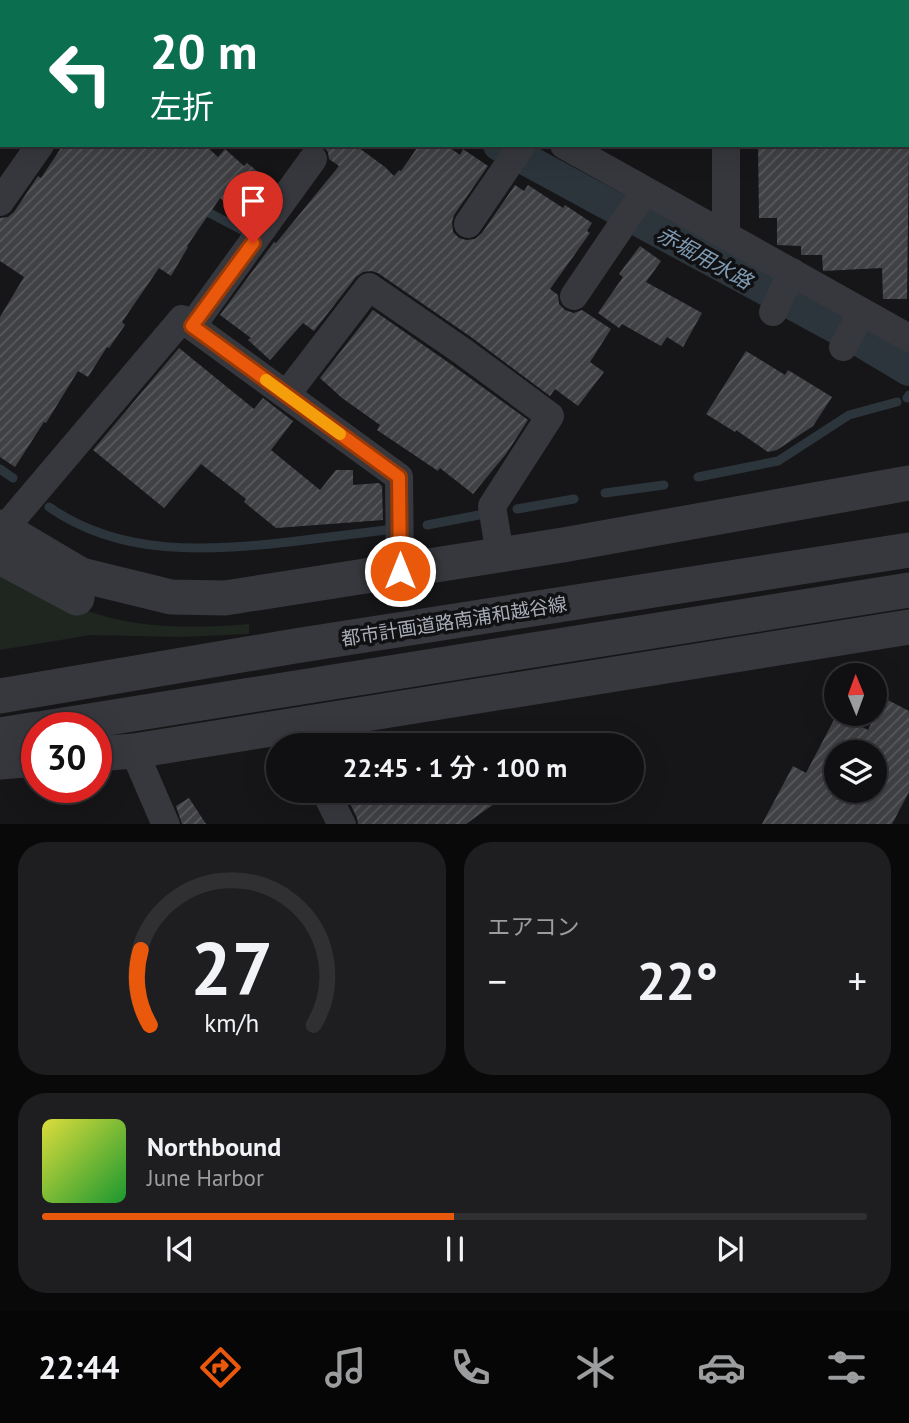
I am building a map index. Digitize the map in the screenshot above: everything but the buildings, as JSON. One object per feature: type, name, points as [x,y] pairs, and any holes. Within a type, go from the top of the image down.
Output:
[{"type":"street","points":[[0,202],[39,147]]},
{"type":"street","points":[[566,147],[635,206],[726,236],[783,291],[853,328],[909,338]]},
{"type":"street","points":[[726,147],[726,236]]},
{"type":"street","points":[[468,224],[516,155]]},
{"type":"street","points":[[192,326],[313,159]]},
{"type":"street","points":[[575,296],[635,206]]},
{"type":"street","points":[[286,395],[369,287],[550,416],[492,506],[500,555]]},
{"type":"street","points":[[1,538],[182,319],[399,477],[400,571]]},
{"type":"street","points":[[1,538],[81,575],[170,597],[225,598],[563,545],[909,482]]},
{"type":"street","points":[[1,538],[75,598],[150,617],[215,620],[584,565],[909,505]]},
{"type":"street","name":"都市計画道路南浦和越谷線","points":[[0,696],[295,646],[909,550]]},
{"type":"street","points":[[112,720],[282,690],[909,590]]},
{"type":"street","points":[[314,733],[909,628]]},
{"type":"street","points":[[0,676],[42,672],[121,677]]},
{"type":"street","points":[[0,762],[21,737]]},
{"type":"street","points":[[112,753],[266,739]]},
{"type":"street","points":[[134,751],[166,824]]},
{"type":"street","points":[[331,803],[342,824]]},
{"type":"shaded area","points":[[0,568],[61,600],[102,616],[164,626],[249,624],[249,634],[180,637],[91,635],[0,650]]},
{"type":"waterway","name":"赤堀用水路","points":[[503,147],[857,339],[909,370]]},
{"type":"waterway","points":[[202,209],[242,230],[272,192]]},
{"type":"waterway","points":[[698,477],[778,461],[849,415],[897,402]]},
{"type":"waterway","points":[[0,469],[13,478]]},
{"type":"waterway","points":[[605,493],[664,485]]},
{"type":"waterway","points":[[517,509],[574,499]]},
{"type":"waterway","points":[[49,507],[105,535],[165,547],[258,545],[386,530]]},
{"type":"waterway","points":[[427,525],[479,515]]},
{"type":"slow traffic","points":[[266,380],[340,434]]},
{"type":"route","points":[[253,243],[192,326],[399,477],[400,571]]}]
